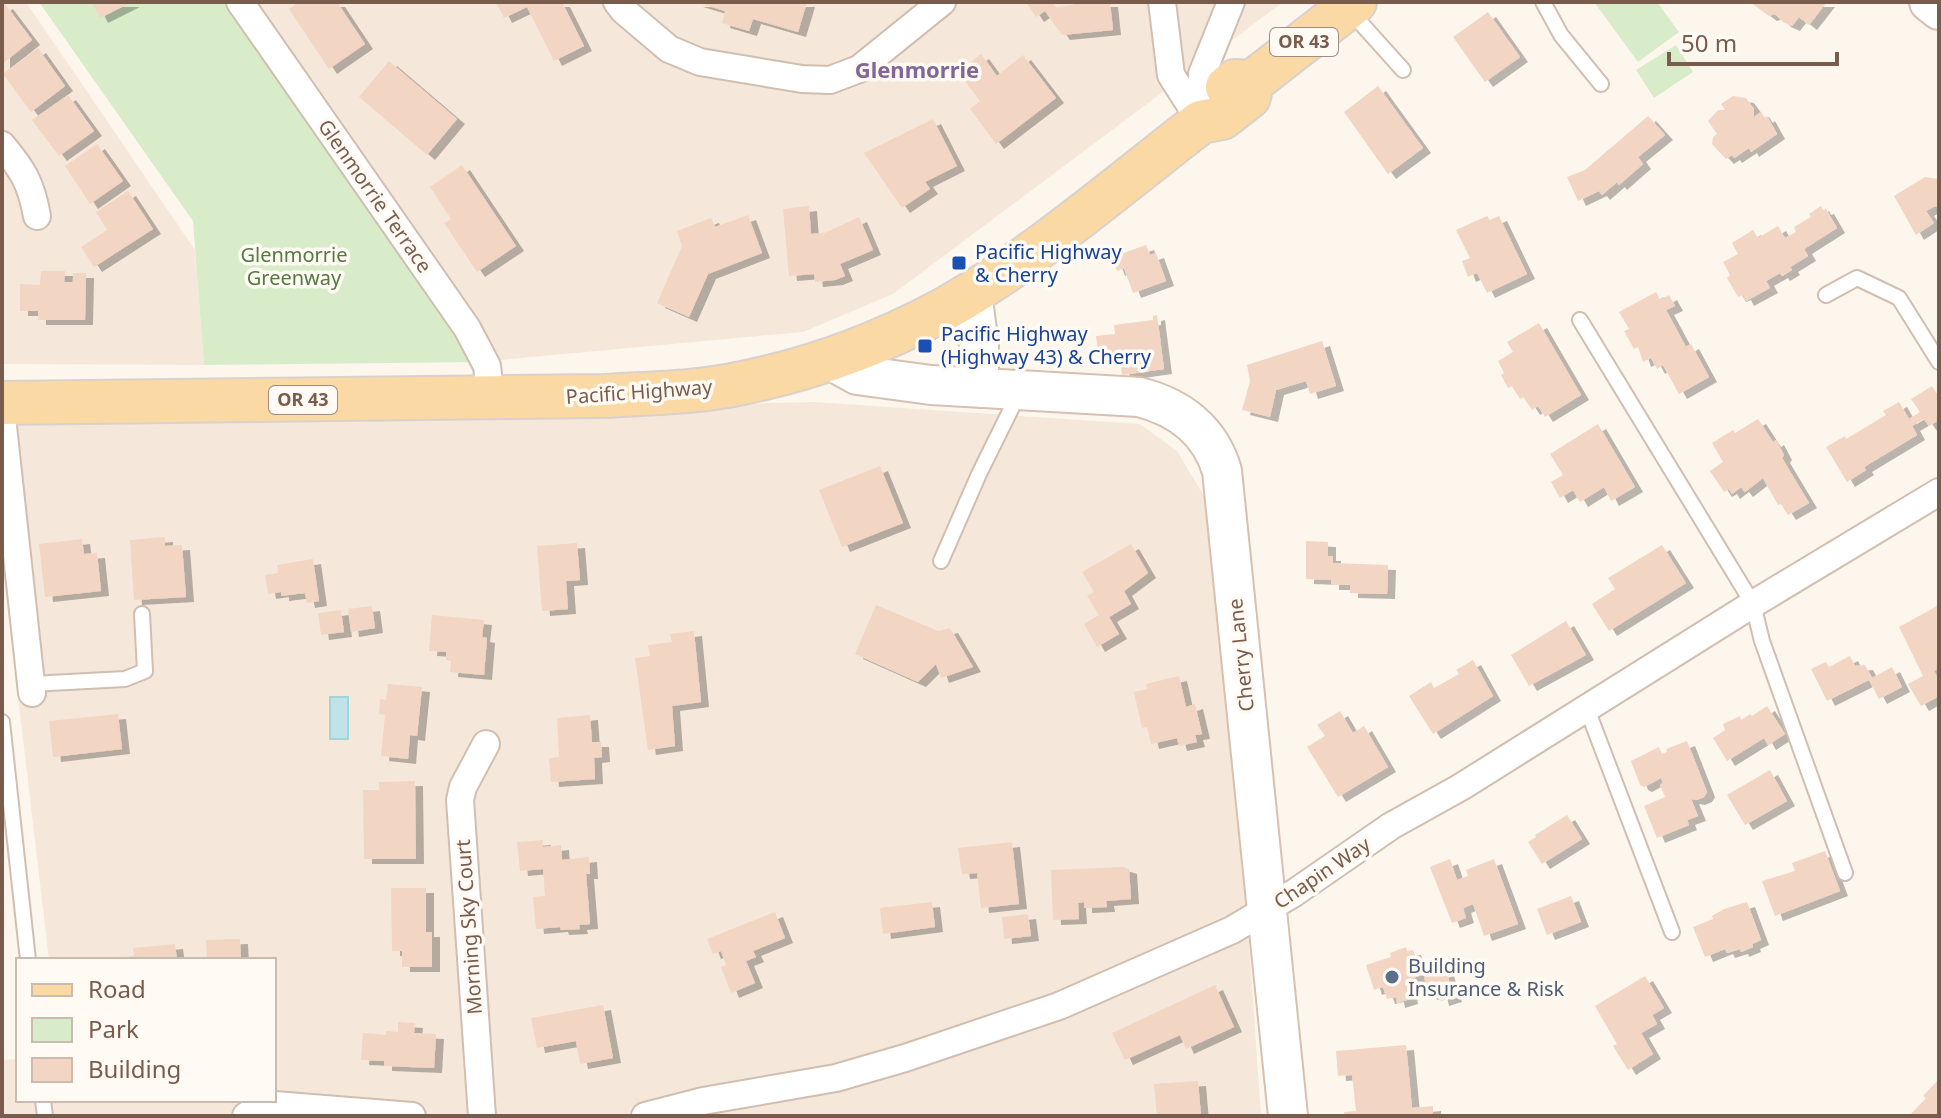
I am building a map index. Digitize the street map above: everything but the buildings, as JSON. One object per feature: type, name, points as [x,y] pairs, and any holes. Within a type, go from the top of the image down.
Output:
[{"type":"main road","name":"Pacific Highway","points":[[2,403],[491,399],[692,391],[754,381],[830,360],[886,337],[972,292],[1042,244],[1201,122],[1208,100],[1235,81],[1252,82],[1351,5]]},
{"type":"street","name":"Glenmorrie Terrace","points":[[240,2],[467,328],[487,366],[491,399]]},
{"type":"street","points":[[617,2],[669,49],[700,62],[802,79],[830,80],[859,69],[942,2]]},
{"type":"street","points":[[1162,2],[1171,75],[1201,122]]},
{"type":"street","points":[[1201,122],[1202,74],[1231,2]]},
{"type":"street","points":[[1929,2],[1939,10]]},
{"type":"street","points":[[2,145],[22,168],[32,188],[37,216]]},
{"type":"street","points":[[972,292],[979,346],[979,388]]},
{"type":"street","name":"Cherry Lane","points":[[830,360],[857,375],[979,388],[1139,397],[1162,402],[1197,426],[1218,456],[1288,1116]]},
{"type":"street","points":[[2,417],[32,688]]},
{"type":"street","name":"Chapin Way","points":[[645,1116],[703,1101],[836,1078],[1003,1026],[1101,988],[1232,930],[1266,911],[1391,826],[1461,787],[1939,492]]},
{"type":"street","name":"Morning Sky Court","points":[[482,1116],[460,800],[463,787],[486,744]]},
{"type":"street","points":[[246,1116],[262,1104],[412,1116]]},
{"type":"lane","points":[[1543,2],[1561,35],[1601,84]]},
{"type":"lane","points":[[1351,5],[1403,70]]},
{"type":"lane","points":[[1826,295],[1857,278],[1899,298],[1939,362]]},
{"type":"lane","points":[[1580,320],[1753,604],[1762,641],[1845,873]]},
{"type":"lane","points":[[941,561],[1020,391]]},
{"type":"lane","points":[[32,688],[125,679],[145,671],[142,614]]},
{"type":"lane","points":[[1587,709],[1672,932]]},
{"type":"lane","points":[[2,722],[28,958]]},
{"type":"shaded area","points":[[2,2],[26,2],[195,250],[204,365],[2,364]]},
{"type":"shaded area","points":[[227,2],[1283,2],[893,294],[803,332],[479,362]]},
{"type":"shaded area","points":[[814,402],[1140,424],[1177,451],[1204,496],[1241,827],[1261,1116],[2,1116],[2,1060],[16,1059],[16,1102],[276,1102],[276,958],[49,958],[2,561],[2,422]]},
{"type":"green space","name":"Glenmorrie Greenway","points":[[39,2],[227,2],[479,362],[204,365],[193,221]]},
{"type":"green space","points":[[1594,2],[1657,2],[1679,32],[1638,62]]},
{"type":"green space","points":[[1676,45],[1693,72],[1654,98],[1636,70]]},
{"type":"water","points":[[330,697],[348,697],[348,739],[330,739]]},
{"type":"place","name":"Pacific Highway & Cherry","points":[[959,263]]},
{"type":"place","name":"Pacific Highway (Highway 43) & Cherry","points":[[925,346]]},
{"type":"place","name":"Building Insurance & Risk","points":[[1392,977]]},
{"type":"district","name":"Glenmorrie","points":[[917,70]]}]
